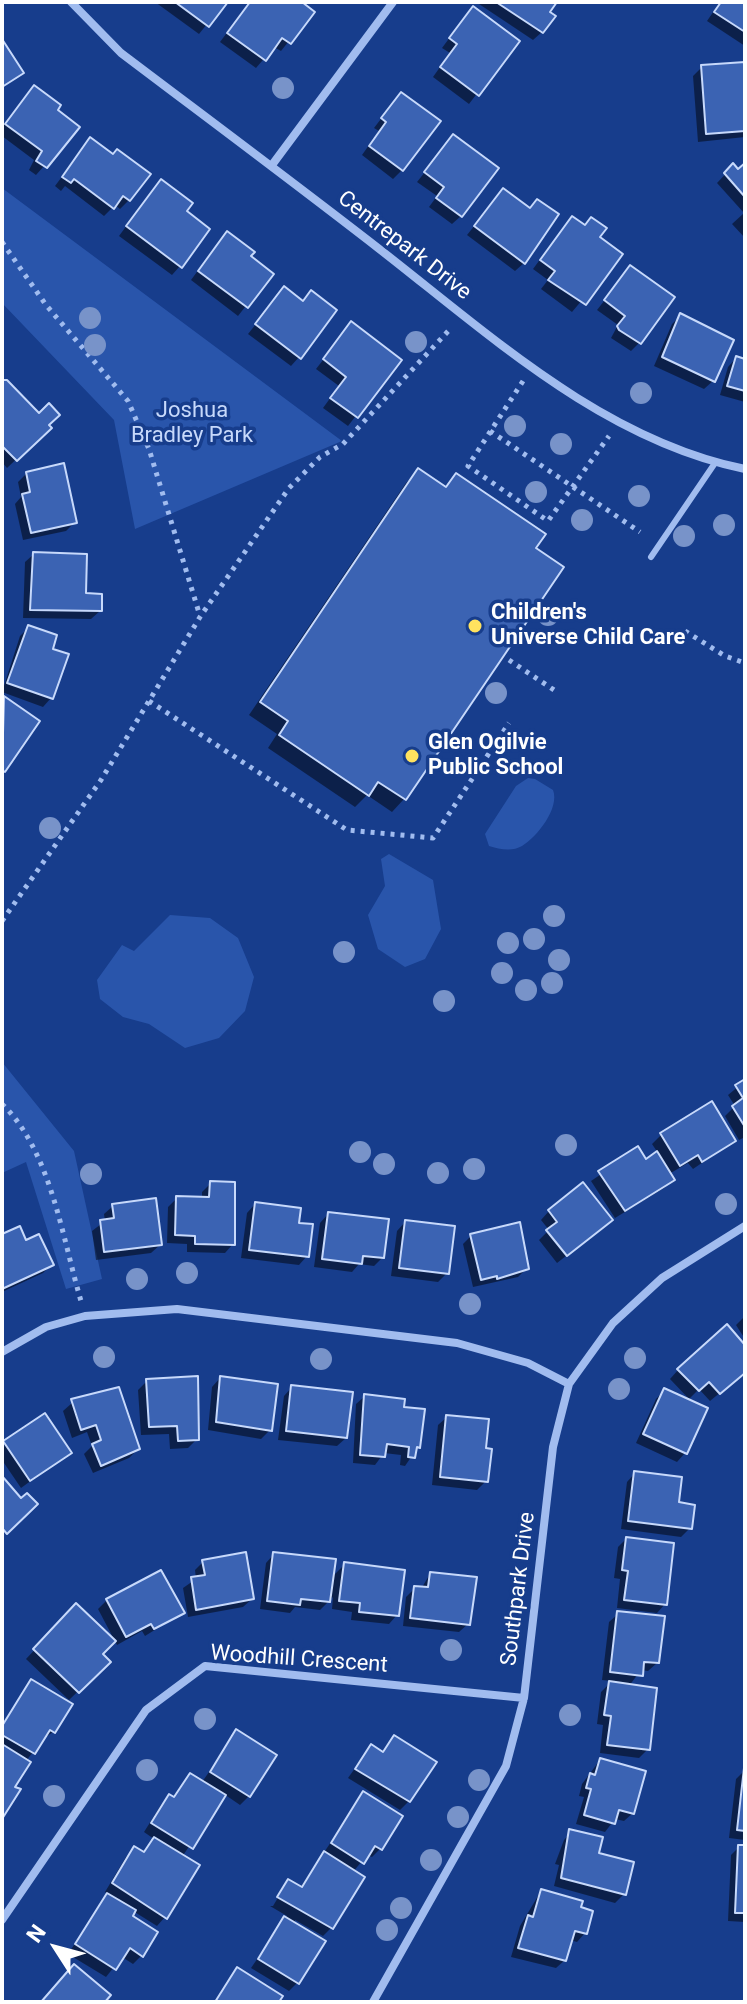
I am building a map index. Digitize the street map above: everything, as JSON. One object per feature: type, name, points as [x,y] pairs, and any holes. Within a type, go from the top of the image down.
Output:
[{"type":"street","name":"Centrepark Drive","points":[[71,2],[121,53],[272,165],[532,367],[619,423],[667,447],[745,469]]},
{"type":"street","points":[[272,165],[393,2]]},
{"type":"street","name":"Southpark Drive","points":[[373,2002],[506,1766],[524,1698],[553,1447],[569,1384],[613,1323],[652,1287],[745,1226]]},
{"type":"street","points":[[2,1352],[46,1327],[85,1316],[177,1309],[457,1343],[528,1363],[569,1384]]},
{"type":"street","name":"Woodhill Crescent","points":[[2,1920],[146,1710],[205,1666],[524,1698]]},
{"type":"lane","points":[[651,557],[715,463]]},
{"type":"path","points":[[2,242],[46,305],[128,401],[149,449],[200,617]]},
{"type":"path","points":[[2,921],[101,780],[200,617],[289,488],[320,457],[343,444],[462,314]]},
{"type":"path","points":[[532,367],[468,466],[548,521],[619,423]]},
{"type":"path","points":[[490,431],[640,532]]},
{"type":"path","points":[[685,631],[725,656],[745,663]]},
{"type":"path","points":[[509,660],[557,692]]},
{"type":"path","points":[[149,701],[347,830],[433,838],[509,723]]},
{"type":"path","points":[[2,1104],[17,1118],[42,1169],[85,1316]]},
{"type":"green space","name":"Joshua Bradley Park","points":[[2,188],[342,441],[135,529],[114,420],[2,303]]},
{"type":"green space","points":[[528,778],[553,790],[553,805],[546,821],[528,842],[518,848],[489,846],[485,834],[516,786]]},
{"type":"green space","points":[[389,854],[433,880],[441,929],[425,959],[405,967],[378,949],[368,915],[385,886],[381,859]]},
{"type":"green space","points":[[170,915],[210,918],[238,938],[254,977],[245,1011],[219,1038],[185,1048],[149,1024],[123,1017],[100,999],[97,980],[122,945],[134,951]]},
{"type":"green space","points":[[2,1062],[74,1151],[102,1279],[66,1289],[26,1162],[2,1173]]},
{"type":"building","points":[[175,2],[228,2],[209,27]]},
{"type":"building","points":[[250,2],[302,2],[315,12],[291,44],[282,38],[266,61],[227,33]]},
{"type":"building","points":[[496,2],[557,2],[550,12],[556,16],[543,33]]},
{"type":"building","points":[[721,2],[745,2],[745,32],[714,12]]},
{"type":"building","points":[[473,6],[520,41],[479,96],[440,67],[457,44],[449,38]]},
{"type":"building","points":[[2,39],[24,73],[2,87]]},
{"type":"building","points":[[745,62],[745,131],[706,134],[701,65]]},
{"type":"building","points":[[34,85],[61,105],[58,110],[80,127],[47,168],[36,161],[42,151],[5,124]]},
{"type":"building","points":[[401,92],[441,121],[403,171],[369,146],[386,122],[381,118]]},
{"type":"building","points":[[453,134],[499,168],[462,217],[436,198],[444,187],[424,172]]},
{"type":"building","points":[[90,137],[113,154],[117,149],[151,174],[130,201],[123,196],[114,209],[74,179],[71,183],[62,177]]},
{"type":"building","points":[[733,163],[738,169],[745,163],[745,197],[724,173]]},
{"type":"building","points":[[161,179],[193,203],[187,211],[210,229],[182,268],[126,226]]},
{"type":"building","points":[[503,188],[530,208],[537,199],[559,214],[525,264],[474,226]]},
{"type":"building","points":[[572,216],[585,225],[591,217],[607,228],[600,237],[623,254],[586,305],[548,280],[555,271],[540,260]]},
{"type":"building","points":[[227,231],[255,252],[251,256],[274,274],[248,308],[198,271]]},
{"type":"building","points":[[630,265],[675,297],[641,344],[619,330],[617,326],[625,316],[604,300]]},
{"type":"building","points":[[284,286],[303,301],[311,290],[337,310],[301,359],[255,324]]},
{"type":"building","points":[[680,313],[734,340],[715,382],[662,357]]},
{"type":"building","points":[[351,321],[402,360],[358,418],[330,398],[346,377],[323,359]]},
{"type":"building","points":[[736,356],[745,359],[745,391],[727,386]]},
{"type":"building","points":[[2,380],[7,380],[39,413],[49,403],[60,415],[49,425],[52,428],[17,461],[2,446]]},
{"type":"building","points":[[64,463],[77,523],[31,533],[22,494],[30,492],[26,472]]},
{"type":"building","points":[[418,468],[446,487],[456,473],[546,534],[536,548],[564,567],[406,800],[378,782],[369,796],[279,735],[288,721],[260,702]]},
{"type":"building","points":[[33,552],[87,554],[86,593],[102,594],[102,611],[30,610]]},
{"type":"building","points":[[28,625],[57,635],[53,649],[69,654],[53,699],[7,683]]},
{"type":"building","points":[[4,696],[40,721],[5,772],[2,770]]},
{"type":"building","points":[[745,1079],[745,1127],[732,1106],[743,1098],[735,1085]]},
{"type":"building","points":[[712,1101],[736,1141],[702,1162],[698,1155],[680,1166],[660,1133]]},
{"type":"building","points":[[638,1146],[646,1159],[657,1151],[675,1180],[625,1211],[598,1171]]},
{"type":"building","points":[[210,1181],[235,1182],[235,1245],[195,1244],[195,1236],[175,1235],[176,1196],[209,1197]]},
{"type":"building","points":[[583,1182],[613,1220],[567,1256],[546,1230],[557,1222],[548,1210]]},
{"type":"building","points":[[156,1198],[162,1245],[104,1252],[100,1220],[114,1218],[112,1204]]},
{"type":"building","points":[[255,1202],[301,1208],[299,1223],[313,1224],[309,1257],[249,1250]]},
{"type":"building","points":[[328,1212],[389,1219],[384,1258],[363,1256],[362,1264],[322,1259]]},
{"type":"building","points":[[405,1220],[455,1226],[449,1274],[399,1268]]},
{"type":"building","points":[[520,1222],[529,1269],[497,1279],[497,1276],[481,1280],[470,1234]]},
{"type":"building","points":[[20,1226],[26,1240],[39,1234],[54,1265],[2,1289],[2,1234]]},
{"type":"building","points":[[727,1324],[745,1345],[745,1373],[720,1394],[709,1382],[699,1391],[677,1369]]},
{"type":"building","points":[[198,1376],[199,1440],[178,1441],[177,1426],[149,1427],[146,1379]]},
{"type":"building","points":[[220,1376],[278,1384],[272,1431],[216,1422]]},
{"type":"building","points":[[291,1385],[353,1392],[347,1438],[286,1431]]},
{"type":"building","points":[[119,1387],[140,1449],[101,1466],[92,1444],[101,1440],[96,1425],[81,1430],[71,1399]]},
{"type":"building","points":[[664,1388],[708,1408],[687,1454],[643,1434]]},
{"type":"building","points":[[364,1394],[405,1399],[404,1407],[425,1409],[420,1448],[417,1447],[415,1458],[408,1457],[409,1447],[387,1444],[385,1457],[360,1455]]},
{"type":"building","points":[[45,1413],[72,1453],[30,1481],[3,1441]]},
{"type":"building","points":[[446,1415],[489,1419],[486,1448],[492,1449],[488,1482],[440,1477]]},
{"type":"building","points":[[634,1471],[682,1477],[679,1502],[695,1505],[692,1529],[628,1521]]},
{"type":"building","points":[[2,1476],[21,1498],[27,1493],[38,1504],[7,1534],[2,1528]]},
{"type":"building","points":[[626,1537],[674,1543],[667,1605],[624,1600],[628,1571],[622,1570]]},
{"type":"building","points":[[246,1552],[254,1599],[196,1610],[191,1577],[205,1575],[202,1560]]},
{"type":"building","points":[[273,1552],[336,1559],[330,1602],[301,1599],[300,1605],[267,1601]]},
{"type":"building","points":[[344,1562],[405,1570],[399,1616],[359,1612],[360,1603],[339,1601]]},
{"type":"building","points":[[161,1570],[185,1613],[154,1629],[151,1624],[126,1637],[106,1599]]},
{"type":"building","points":[[430,1572],[477,1577],[470,1625],[410,1618],[414,1586],[428,1587]]},
{"type":"building","points":[[76,1603],[116,1641],[103,1654],[111,1662],[79,1693],[33,1649]]},
{"type":"building","points":[[617,1611],[665,1616],[659,1663],[644,1662],[643,1676],[610,1672]]},
{"type":"building","points":[[31,1679],[73,1704],[55,1733],[50,1730],[35,1754],[2,1735],[2,1726]]},
{"type":"building","points":[[609,1681],[657,1688],[650,1750],[607,1745],[611,1716],[604,1715]]},
{"type":"building","points":[[236,1729],[277,1755],[250,1797],[210,1772]]},
{"type":"building","points":[[394,1735],[437,1762],[410,1802],[355,1769],[371,1744],[383,1752]]},
{"type":"building","points":[[2,1744],[31,1762],[15,1787],[21,1789],[2,1819]]},
{"type":"building","points":[[600,1758],[646,1771],[634,1814],[619,1810],[615,1824],[584,1815],[591,1789],[586,1788],[590,1773],[595,1775]]},
{"type":"building","points":[[745,1768],[745,1831],[737,1830]]},
{"type":"building","points":[[190,1773],[226,1795],[193,1849],[151,1823],[169,1794],[174,1797]]},
{"type":"building","points":[[363,1791],[403,1816],[382,1850],[375,1846],[364,1864],[331,1843]]},
{"type":"building","points":[[569,1829],[603,1837],[599,1853],[634,1862],[626,1895],[561,1878]]},
{"type":"building","points":[[154,1837],[200,1865],[167,1919],[112,1883],[134,1846],[144,1852]]},
{"type":"building","points":[[738,1845],[745,1845],[745,1913],[735,1913]]},
{"type":"building","points":[[324,1851],[365,1877],[333,1929],[277,1897],[288,1879],[302,1887]]},
{"type":"building","points":[[541,1889],[583,1901],[581,1907],[593,1911],[587,1934],[575,1931],[566,1961],[518,1948],[528,1915],[533,1917]]},
{"type":"building","points":[[107,1893],[136,1910],[133,1916],[158,1932],[143,1957],[130,1948],[116,1970],[75,1944]]},
{"type":"building","points":[[284,1916],[326,1941],[299,1984],[258,1959]]},
{"type":"building","points":[[74,1964],[111,1995],[105,2002],[41,2002]]},
{"type":"building","points":[[237,1967],[283,1996],[279,2002],[215,2002]]},
{"type":"place","name":"Children's Universe Child Care","points":[[475,626]]},
{"type":"place","name":"Glen Ogilvie Public School","points":[[412,756]]}]
